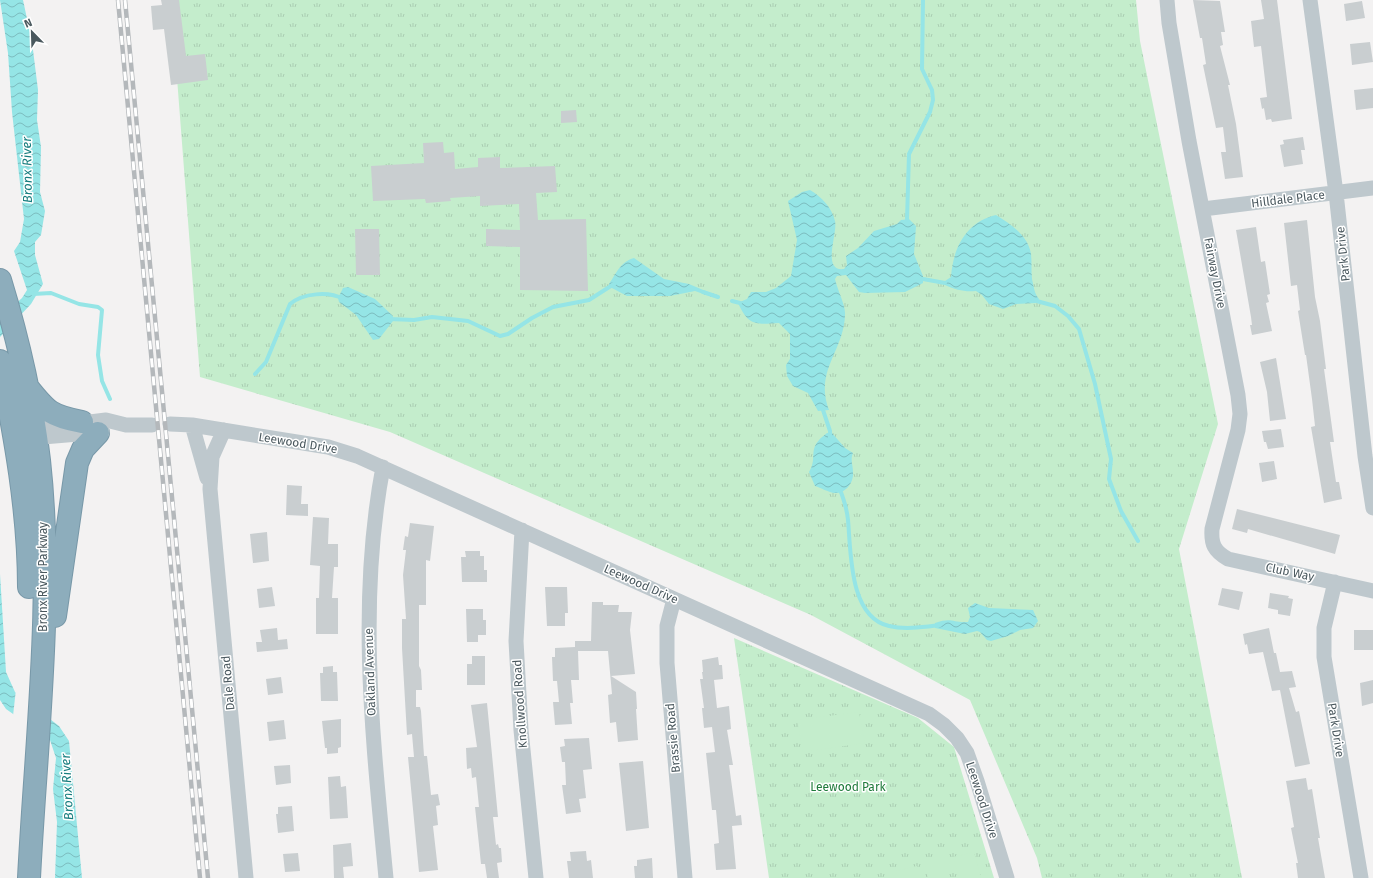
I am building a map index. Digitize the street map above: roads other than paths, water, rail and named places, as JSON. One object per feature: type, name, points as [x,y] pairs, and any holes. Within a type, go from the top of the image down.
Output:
[{"type":"highway","name":"Bronx River Parkway","points":[[0,280],[17,340],[28,388],[35,434],[43,531],[43,625],[33,695],[14,878]]},
{"type":"highway","name":"Bronx River Parkway","points":[[0,361],[14,437],[24,507],[28,561],[29,623],[33,695]]},
{"type":"highway","points":[[28,388],[50,412],[61,418],[90,427],[77,463],[53,630],[33,695]]},
{"type":"highway","name":"Bronx River Parkway","points":[[29,878],[30,733]]},
{"type":"street","name":"Fairway Drive","points":[[1167,0],[1177,76],[1238,396],[1240,414],[1238,430],[1212,529],[1212,544]]},
{"type":"street","name":"Park Drive","points":[[1310,0],[1336,193],[1364,448],[1373,508]]},
{"type":"street","name":"Hilldale Place","points":[[1203,209],[1373,188]]},
{"type":"street","name":"Leewood Drive","points":[[170,424],[192,425],[342,450],[383,467],[913,706],[944,725],[967,753],[978,781],[1007,878]]},
{"type":"street","points":[[14,437],[90,427],[112,431],[126,425],[152,425]]},
{"type":"street","name":"Dale Road","points":[[192,425],[210,488]]},
{"type":"street","name":"Dale Road","points":[[224,430],[212,457],[210,488],[246,878]]},
{"type":"street","name":"Oakland Avenue","points":[[383,467],[375,515],[368,648],[369,700],[386,878]]},
{"type":"street","name":"Knollwood Road","points":[[522,530],[516,641],[521,730],[536,878]]},
{"type":"street","name":"Club Way","points":[[1212,544],[1221,555],[1228,559],[1373,591]]},
{"type":"street","name":"Park Drive","points":[[1335,582],[1324,628],[1324,656],[1361,878]]},
{"type":"street","name":"Brassie Road","points":[[674,599],[667,626],[667,663],[685,878]]},
{"type":"water","name":"Bronx River","points":[[0,0],[23,0],[32,42],[38,90],[37,120],[41,147],[40,192],[45,211],[41,235],[35,242],[35,255],[43,284],[31,304],[0,337],[0,318],[22,298],[27,290],[14,251],[20,242],[24,219],[12,112],[8,53]]},
{"type":"water","points":[[810,190],[826,203],[834,216],[835,227],[832,258],[833,264],[837,268],[844,269],[847,265],[846,256],[858,248],[874,231],[897,224],[901,220],[909,219],[916,226],[914,254],[923,276],[923,283],[905,292],[865,293],[859,292],[846,275],[837,276],[835,279],[843,302],[845,315],[840,340],[827,372],[825,396],[829,410],[818,411],[808,393],[793,386],[787,376],[786,365],[790,359],[790,334],[779,323],[760,324],[751,321],[739,305],[740,302],[747,299],[751,292],[766,292],[776,288],[791,276],[797,240],[788,201],[802,192]]},
{"type":"water","points":[[996,215],[1018,231],[1029,247],[1031,254],[1032,279],[1035,292],[1039,299],[1036,303],[1016,304],[1003,309],[989,304],[982,295],[976,291],[960,290],[945,285],[945,281],[951,277],[952,266],[958,246],[963,238],[969,230],[977,224],[986,218]]},
{"type":"water","points":[[634,258],[664,279],[689,284],[708,292],[706,295],[695,291],[670,296],[627,296],[610,287],[609,284],[622,265]]},
{"type":"water","points":[[348,287],[375,299],[393,316],[393,321],[379,339],[373,340],[356,315],[339,302],[338,298],[343,288]]},
{"type":"water","points":[[827,433],[832,433],[845,448],[853,453],[852,480],[845,490],[838,493],[815,486],[809,472],[812,466],[814,448],[820,439]]},
{"type":"water","name":"Bronx River","points":[[0,574],[6,672],[15,692],[59,726],[69,741],[82,878],[55,878],[57,822],[53,789],[56,758],[50,740],[6,709],[0,700]]},
{"type":"water","points":[[975,603],[989,608],[1033,610],[1038,621],[1033,628],[1020,630],[1008,636],[991,641],[987,640],[980,632],[977,631],[965,634],[935,628],[935,623],[945,620],[968,622],[970,617],[968,608]]},
{"type":"waterway","points":[[907,220],[909,154],[930,112],[933,100],[932,90],[922,69],[923,0]]},
{"type":"waterway","points":[[923,279],[945,283]]},
{"type":"waterway","points":[[389,319],[414,320],[432,317],[468,321],[500,336],[508,334],[532,318],[553,307],[589,300],[614,284]]},
{"type":"waterway","points":[[703,292],[718,297]]},
{"type":"waterway","points":[[33,294],[51,293],[79,304],[98,307],[102,310],[98,355],[102,381],[110,399]]},
{"type":"waterway","points":[[255,374],[266,362],[290,304],[302,297],[316,294],[337,296],[343,299]]},
{"type":"waterway","points":[[1033,300],[1055,306],[1068,316],[1079,329],[1095,384],[1111,459],[1109,479],[1121,511],[1138,541]]},
{"type":"waterway","points":[[732,301],[740,303]]},
{"type":"waterway","points":[[823,410],[830,431],[830,438]]},
{"type":"waterway","points":[[839,487],[845,503],[855,582],[859,597],[866,610],[876,620],[889,626],[908,628],[940,625]]},
{"type":"railway","points":[[118,0],[200,878]]},
{"type":"railway","points":[[125,0],[208,878]]},
{"type":"park label","name":"Leewood Park","points":[[848,787]]}]
